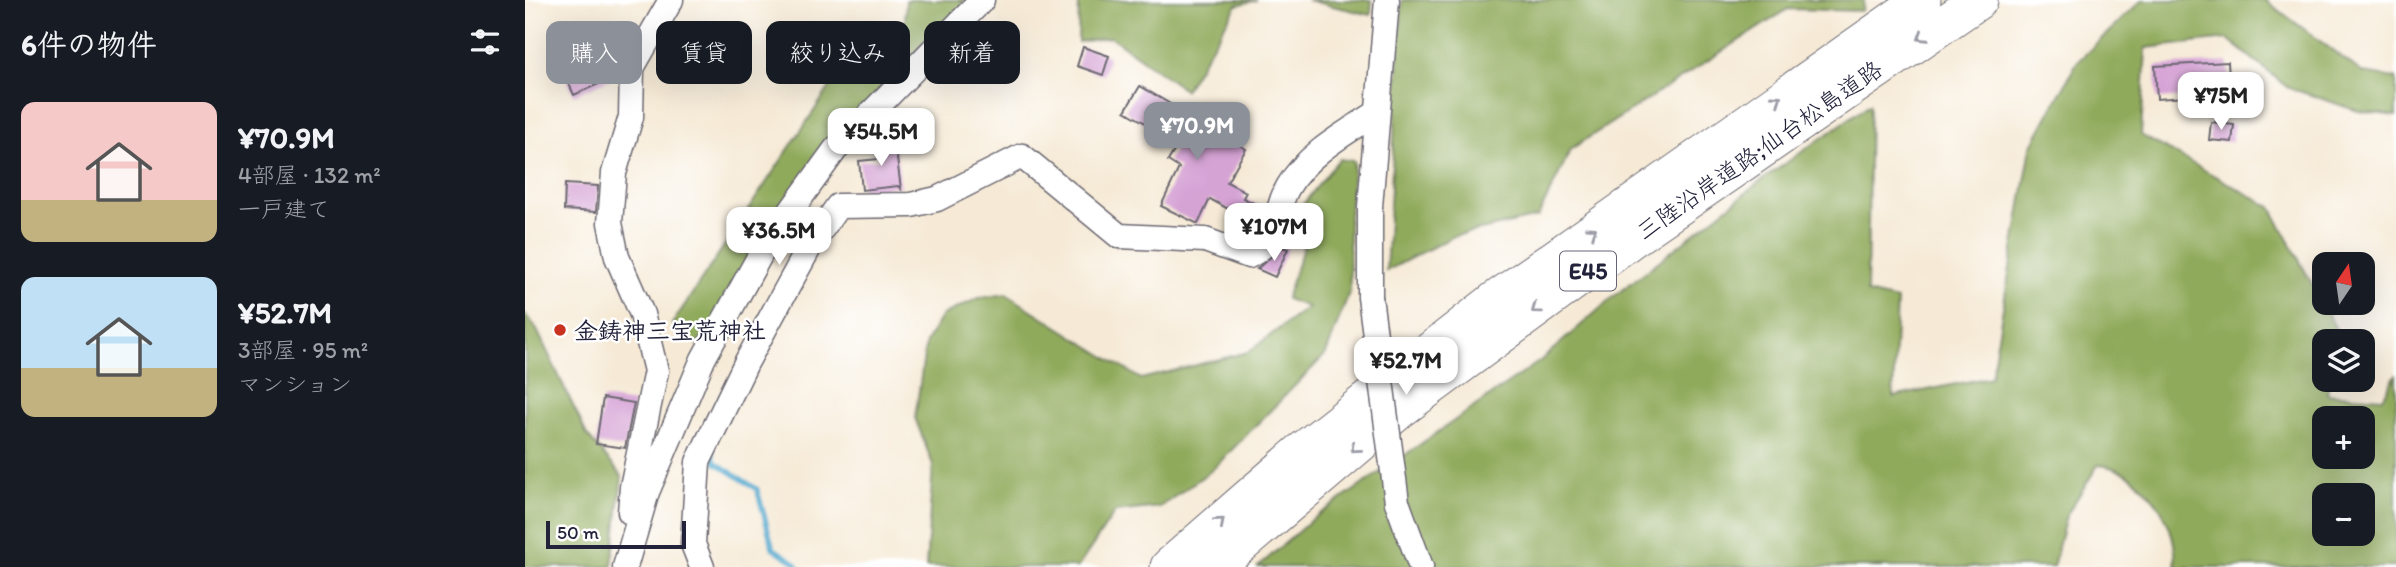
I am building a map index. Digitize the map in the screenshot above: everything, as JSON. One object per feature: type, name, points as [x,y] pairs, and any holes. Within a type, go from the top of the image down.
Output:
[{"type":"highway","name":"三陸沿岸道路;仙台松島道路","points":[[1168,567],[1302,451],[1494,301],[1922,0]]},
{"type":"highway","name":"三陸沿岸道路;仙台松島道路","points":[[1215,567],[1402,408],[1640,233],[1979,0]]},
{"type":"street","points":[[626,562],[632,486],[656,371],[642,314],[617,257],[610,223],[614,173],[631,117],[632,68],[671,0]]},
{"type":"street","points":[[626,562],[647,492],[703,359],[764,248],[835,150],[982,0]]},
{"type":"street","points":[[1387,0],[1375,114],[1368,260],[1370,297],[1397,502],[1421,567]]},
{"type":"street","points":[[702,567],[693,544],[698,462],[778,304],[810,246],[838,206],[911,205],[937,199],[1022,156],[1119,236],[1205,240],[1248,256],[1261,249],[1273,235],[1287,188],[1321,149],[1375,114]]},
{"type":"green space","points":[[906,0],[966,0],[946,21],[924,21],[924,44],[910,58],[910,21],[905,21]]},
{"type":"green space","points":[[1079,0],[1257,0],[1237,5],[1185,90],[1111,37],[1078,42]]},
{"type":"green space","points":[[1307,0],[1372,0],[1371,15]]},
{"type":"green space","points":[[1402,0],[1864,0],[1862,11],[1788,9],[1571,149],[1538,217],[1454,236],[1386,271]]},
{"type":"green space","points":[[2142,0],[2265,0],[2363,73],[2396,78],[2396,116],[2358,111],[2287,87],[2228,39],[2146,48],[2141,135],[2271,207],[2312,284],[2312,315],[2329,315],[2336,329],[2312,329],[2312,392],[2383,398],[2396,374],[2396,567],[2175,567],[2171,533],[2155,501],[2130,476],[2114,468],[2098,465],[2066,516],[2053,567],[1258,567],[1310,521],[1540,361],[1612,298],[1762,180],[1870,104],[1867,293],[1897,300],[1893,397],[1991,377],[2031,147],[2077,62]]},
{"type":"green space","points":[[832,84],[885,84],[848,123],[697,344],[672,324]]},
{"type":"green space","points":[[1339,159],[1354,161],[1349,217],[1350,290],[1326,354],[1212,470],[1160,507],[1115,512],[1078,567],[926,567],[933,465],[915,418],[926,342],[942,315],[979,298],[1006,294],[1141,379],[1248,352],[1308,307],[1286,299],[1309,230],[1301,207]]},
{"type":"green space","points":[[525,314],[536,328],[587,435],[622,476],[612,567],[525,567]]},
{"type":"building","points":[[1083,47],[1109,56],[1103,75],[1077,66]]},
{"type":"building","points":[[2228,62],[2230,94],[2157,99],[2155,66]]},
{"type":"building","points":[[569,84],[599,84],[574,95]]},
{"type":"building","points":[[1140,86],[1246,149],[1227,182],[1246,192],[1243,198],[1264,208],[1256,231],[1237,223],[1241,216],[1210,199],[1198,224],[1161,206],[1179,168],[1168,161],[1179,143],[1125,111]]},
{"type":"building","points":[[2211,122],[2234,125],[2232,142],[2209,140]]},
{"type":"building","points":[[887,136],[896,151],[901,189],[898,186],[862,190],[859,161],[880,159],[872,146]]},
{"type":"building","points":[[565,184],[598,186],[596,212],[564,210]]},
{"type":"building","points":[[1282,247],[1288,249],[1275,277],[1257,269]]},
{"type":"building","points":[[603,398],[634,403],[625,448],[596,444]]},
{"type":"waterway","points":[[712,451],[715,462],[757,489],[773,548],[798,567]]},
{"type":"place","name":"金鋳神三宝荒神社","points":[[560,330]]}]
